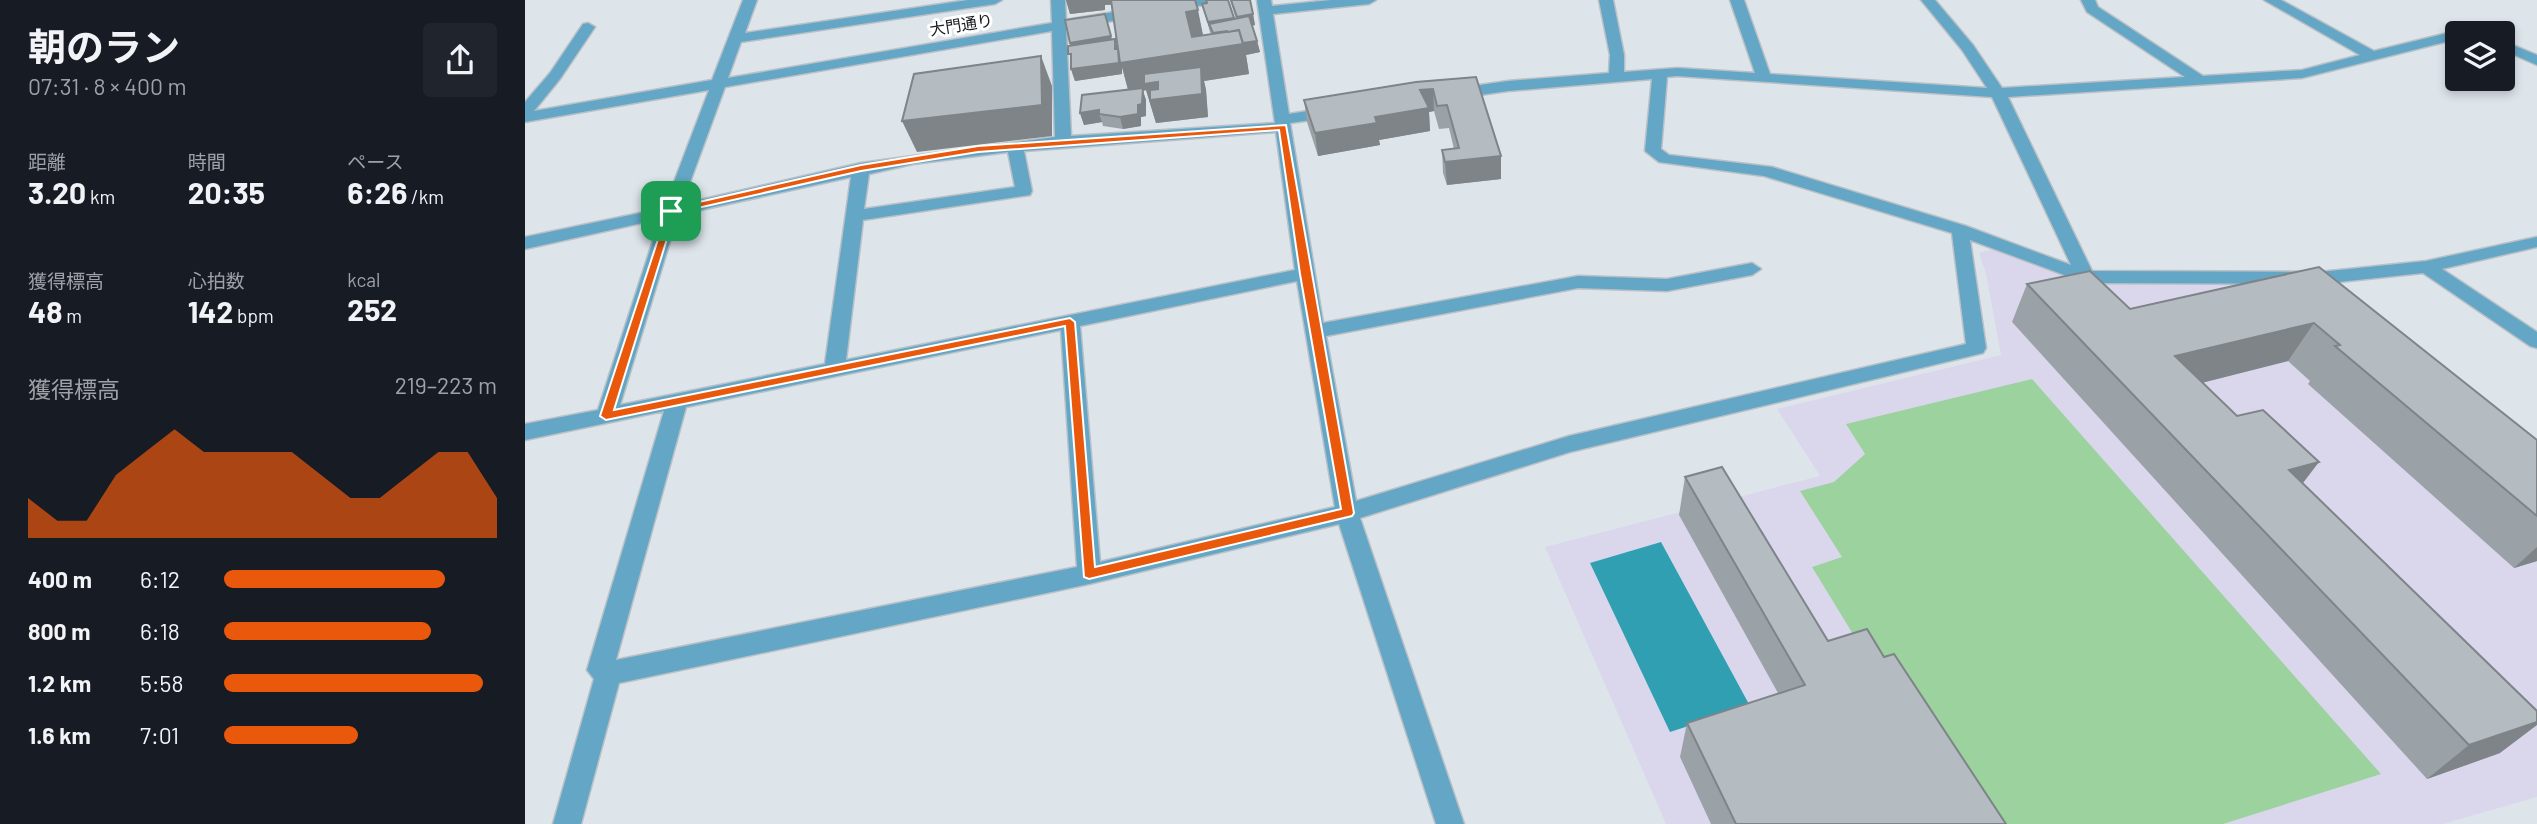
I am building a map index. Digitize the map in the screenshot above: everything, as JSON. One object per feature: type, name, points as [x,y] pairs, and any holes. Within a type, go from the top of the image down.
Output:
[{"type":"street","points":[[606,416],[671,211],[750,0]]},
{"type":"street","points":[[734,39],[908,7],[995,0]]},
{"type":"street","points":[[1058,0],[1063,141]]},
{"type":"street","name":"大門通り","points":[[525,117],[1209,0]]},
{"type":"street","points":[[1369,0],[1265,6],[1305,274],[1347,513],[1450,824]]},
{"type":"street","points":[[1607,0],[1617,55],[1615,76]]},
{"type":"street","points":[[1737,0],[1764,78]]},
{"type":"street","points":[[1928,0],[1968,48],[1998,93],[2086,277]]},
{"type":"street","points":[[2088,0],[2092,9],[2201,81]]},
{"type":"street","points":[[2271,0],[2370,55]]},
{"type":"street","points":[[525,112],[555,76],[588,27]]},
{"type":"street","points":[[1433,97],[1508,86],[1660,73],[1998,93],[2085,85],[2302,74],[2445,38]]},
{"type":"street","points":[[2515,51],[2537,61]]},
{"type":"street","points":[[1660,73],[1653,151],[1665,159],[1766,171],[1960,230],[2086,277],[2320,278],[2426,267],[2536,244]]},
{"type":"street","points":[[525,243],[861,168],[1015,146],[1282,123],[1345,110]]},
{"type":"street","points":[[855,216],[1024,191],[1015,146]]},
{"type":"street","points":[[835,368],[861,168]]},
{"type":"street","points":[[677,402],[600,670],[623,673],[1089,574],[1347,513],[1569,444],[1976,348],[1960,230]]},
{"type":"street","points":[[2426,267],[2537,341]]},
{"type":"street","points":[[1315,331],[1578,282],[1667,285],[1752,270]]},
{"type":"street","points":[[525,432],[1305,274]]},
{"type":"street","points":[[1070,322],[1089,574]]},
{"type":"street","points":[[567,824],[609,671]]},
{"type":"shaded area","points":[[1996,248],[2094,284],[2319,285],[2537,468],[2537,797],[2443,824],[1666,824],[1545,547],[1820,476],[1777,409],[2001,355],[1986,274],[1979,253]]},
{"type":"green space","points":[[2032,379],[2381,774],[2223,824],[1969,824],[1812,567],[1842,557],[1800,491],[1834,482],[1865,454],[1846,424]]},
{"type":"water","points":[[1661,542],[1750,706],[1670,732],[1590,563]]},
{"type":"building","points":[[1111,0],[1195,0],[1198,10],[1186,12],[1192,37],[1239,30],[1243,44],[1120,63]]},
{"type":"building","points":[[1206,0],[1228,0],[1234,18],[1208,22],[1202,4],[1207,3]]},
{"type":"building","points":[[1231,0],[1250,0],[1253,14],[1237,17]]},
{"type":"building","points":[[1105,14],[1111,36],[1070,43],[1065,20]]},
{"type":"building","points":[[1249,16],[1257,41],[1243,43],[1239,30],[1213,33],[1209,24]]},
{"type":"building","points":[[1115,39],[1119,63],[1071,69],[1068,46]]},
{"type":"building","points":[[1041,56],[1042,105],[902,121],[914,74]]},
{"type":"building","points":[[1201,67],[1202,94],[1150,100],[1150,90],[1158,89],[1158,82],[1144,84],[1144,74]]},
{"type":"building","points":[[1476,77],[1501,156],[1445,162],[1442,150],[1459,148],[1447,105],[1437,106],[1433,89],[1420,90],[1429,108],[1375,117],[1377,123],[1315,133],[1304,100],[1416,82]]},
{"type":"building","points":[[1143,88],[1138,114],[1120,117],[1099,114],[1099,110],[1080,113],[1082,95]]},
{"type":"building","points":[[2319,267],[2537,440],[2537,516],[2335,346],[2340,345],[2314,323],[2175,356],[2237,416],[2263,410],[2319,462],[2289,470],[2537,711],[2537,722],[2469,745],[2027,284],[2090,271],[2130,309]]},
{"type":"building","points":[[1722,467],[1828,641],[1867,629],[1884,657],[1894,654],[2006,824],[1736,824],[1687,723],[1805,685],[1685,477]]},
{"type":"route","points":[[1283,127],[1305,274],[1347,513],[1089,574],[1070,322],[606,416],[671,211],[861,168],[978,149],[1283,127]]}]
